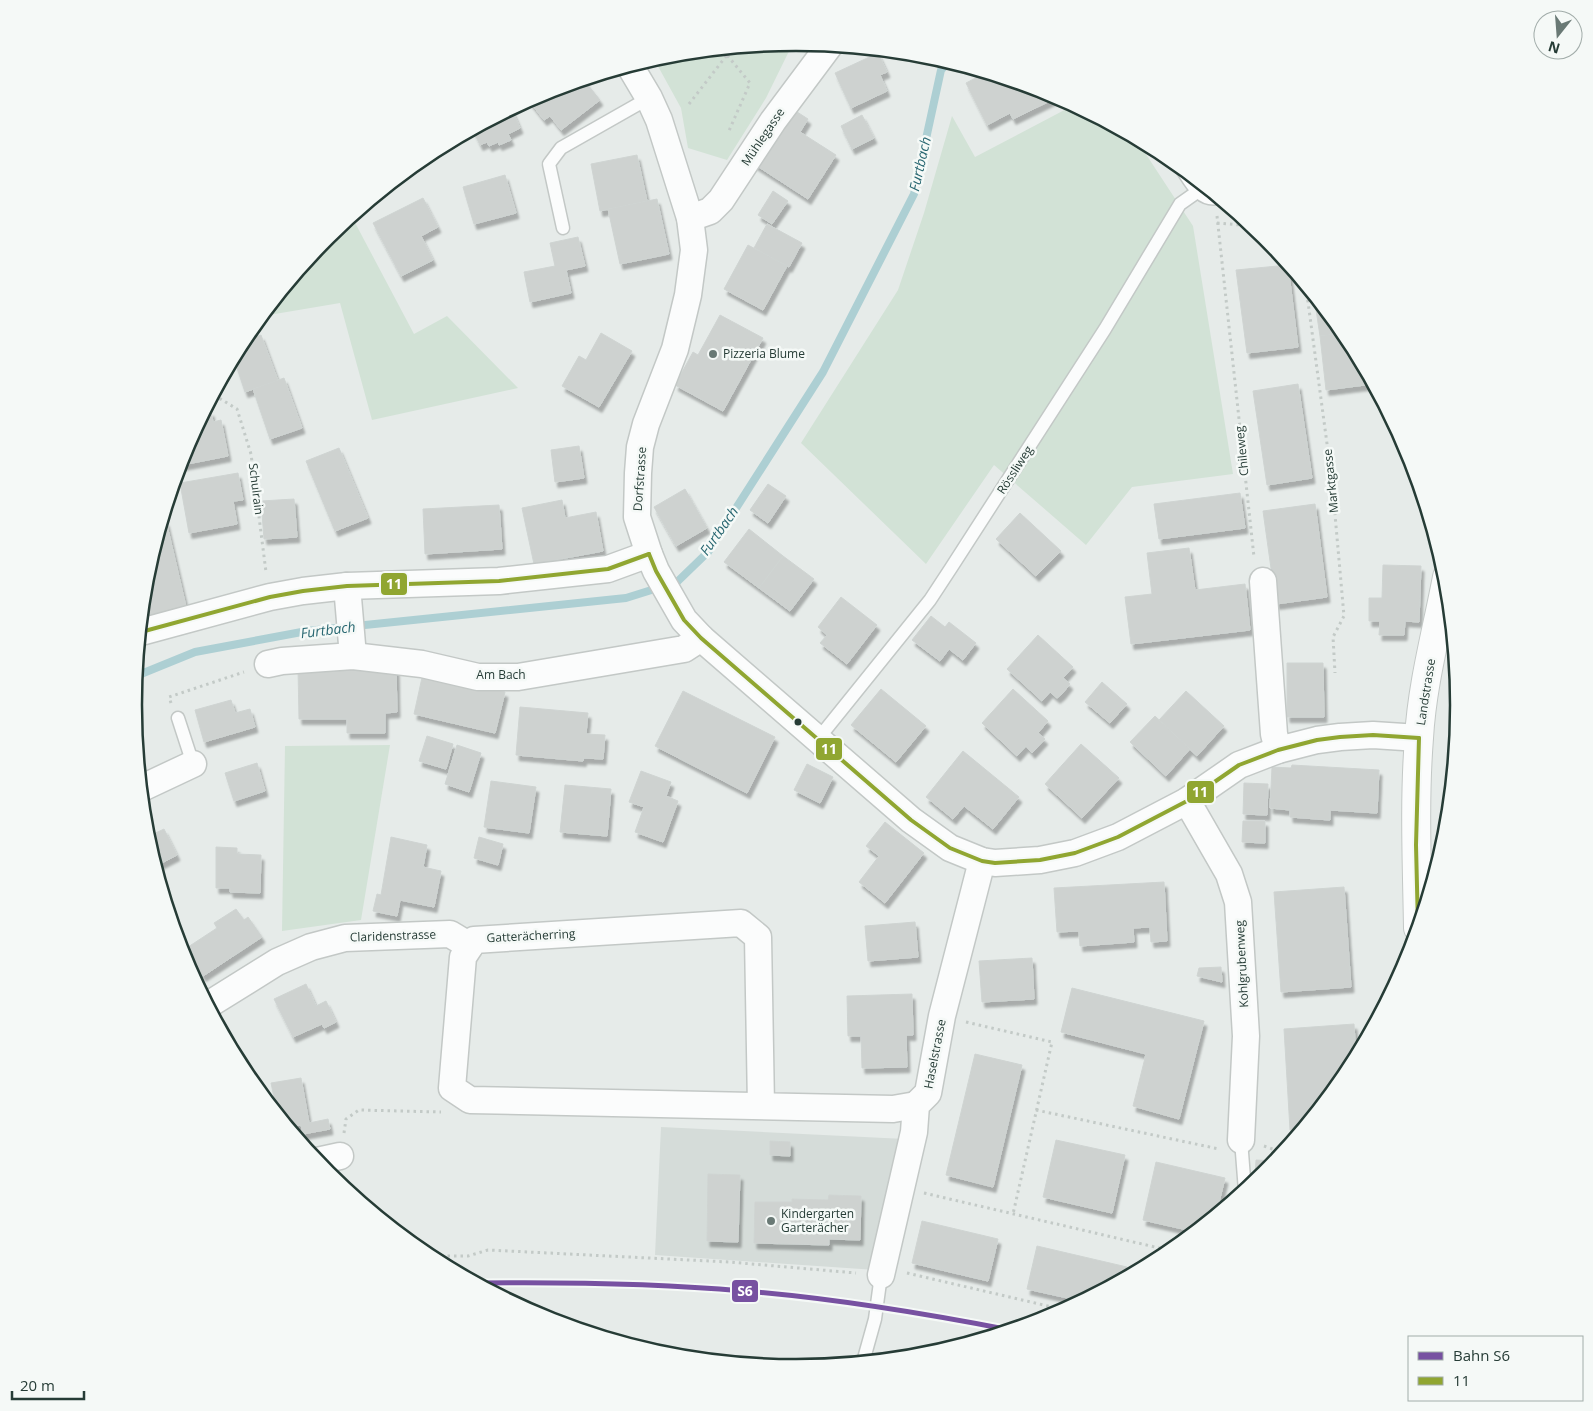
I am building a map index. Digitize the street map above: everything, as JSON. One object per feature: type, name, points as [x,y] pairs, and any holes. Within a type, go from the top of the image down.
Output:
[{"type":"main road","name":"Landstrasse","points":[[1418,911],[1416,845],[1419,738],[1424,697],[1442,603]]},
{"type":"street","name":"Mühlegasse","points":[[690,218],[710,210],[722,200],[773,121],[824,52]]},
{"type":"street","name":"Dorfstrasse","points":[[634,72],[659,120],[690,218],[694,250],[688,295],[675,349],[646,424],[640,448],[637,517],[652,562],[684,620],[701,638],[911,820],[950,848],[982,860],[996,862],[1040,860],[1075,854],[1118,837],[1187,801],[1239,765],[1278,750],[1317,740],[1373,735],[1419,738]]},
{"type":"street","points":[[147,630],[270,597],[303,591],[348,595],[500,581],[652,562]]},
{"type":"street","points":[[1263,582],[1274,734],[1278,750]]},
{"type":"street","points":[[348,595],[353,650]]},
{"type":"street","name":"Am Bach","points":[[268,664],[282,660],[353,650],[478,677],[518,677],[684,649],[701,638]]},
{"type":"street","points":[[147,785],[193,764]]},
{"type":"street","name":"Kohlgrubenweg","points":[[1187,801],[1229,874],[1238,902],[1246,1036],[1242,1147]]},
{"type":"street","name":"Haselstrasse","points":[[882,1271],[914,1132],[916,1105],[928,1093],[942,1016],[982,860]]},
{"type":"street","name":"Gatterächerring","points":[[459,1093],[452,1088],[463,957],[474,940],[741,923],[758,937],[761,1106]]},
{"type":"street","name":"Claridenstrasse","points":[[213,1002],[277,962],[311,947],[345,938],[450,934],[470,946]]},
{"type":"street","points":[[459,1093],[470,1100],[893,1109],[916,1105]]},
{"type":"lane","points":[[563,228],[549,164],[560,148],[649,98]]},
{"type":"lane","points":[[1192,184],[1197,192],[1210,198]]},
{"type":"lane","name":"Rössliweg","points":[[818,739],[930,600],[1105,329],[1180,204],[1197,192]]},
{"type":"lane","points":[[178,718],[193,764]]},
{"type":"lane","points":[[1242,1147],[1244,1182]]},
{"type":"lane","points":[[865,1356],[875,1318],[882,1271]]},
{"type":"path","points":[[727,55],[750,83],[728,133]]},
{"type":"path","points":[[689,104],[727,56]]},
{"type":"path","name":"Chileweg","points":[[1217,205],[1217,223],[1255,565],[1263,582]]},
{"type":"path","points":[[1217,223],[1240,225]]},
{"type":"path","name":"Marktgasse","points":[[1307,297],[1332,481],[1344,616],[1333,637],[1335,673]]},
{"type":"path","name":"Schulrain","points":[[219,398],[237,409],[251,454],[270,597]]},
{"type":"path","points":[[178,718],[169,696],[268,664]]},
{"type":"path","points":[[942,1016],[1052,1042],[1013,1214]]},
{"type":"path","points":[[329,1159],[346,1119],[359,1110],[445,1112],[459,1093]]},
{"type":"path","points":[[1036,1110],[1242,1147]]},
{"type":"path","points":[[901,1188],[1161,1248]]},
{"type":"path","points":[[444,1256],[468,1256],[488,1250],[882,1271],[1053,1307]]},
{"type":"shaded area","name":"Kindergarten Garterächer","points":[[661,1127],[905,1139],[876,1270],[655,1255]]},
{"type":"green space","points":[[789,51],[766,98],[727,160],[688,148],[681,108],[658,67],[711,57]]},
{"type":"green space","points":[[1065,110],[1124,139],[1145,152],[1193,226],[1233,474],[1132,487],[1086,545],[994,465],[926,564],[801,443],[898,290],[924,213],[952,116],[975,157]]},
{"type":"green space","points":[[355,223],[414,334],[447,316],[518,388],[372,420],[340,303],[272,315],[305,274]]},
{"type":"green space","points":[[390,745],[361,920],[282,931],[285,746]]},
{"type":"building","points":[[872,56],[880,57],[887,72],[880,75],[887,91],[851,108],[835,73]]},
{"type":"building","points":[[977,77],[1048,102],[1013,119],[1010,113],[987,125],[966,83]]},
{"type":"building","points":[[588,85],[600,100],[561,130],[550,116],[544,120],[534,107],[586,86]]},
{"type":"building","points":[[791,108],[808,119],[800,132],[836,155],[808,199],[751,162]]},
{"type":"building","points":[[862,115],[874,138],[852,149],[841,126]]},
{"type":"building","points":[[514,116],[520,128],[508,134],[511,140],[499,145],[498,142],[489,146],[487,142],[480,145],[476,136]]},
{"type":"building","points":[[637,155],[647,201],[600,211],[591,164]]},
{"type":"building","points":[[505,175],[516,213],[474,224],[463,187]]},
{"type":"building","points":[[773,191],[788,201],[772,224],[758,215]]},
{"type":"building","points":[[423,198],[438,227],[421,236],[433,260],[401,276],[373,223]]},
{"type":"building","points":[[657,199],[669,254],[620,264],[608,209]]},
{"type":"building","points":[[767,224],[802,243],[789,267],[754,248]]},
{"type":"building","points":[[578,237],[585,266],[566,270],[571,293],[530,302],[524,272],[555,266],[550,243]]},
{"type":"building","points":[[748,245],[787,266],[763,310],[724,289]]},
{"type":"building","points":[[1280,266],[1289,276],[1298,347],[1247,353],[1236,270]]},
{"type":"building","points":[[1316,306],[1335,334],[1320,336]]},
{"type":"building","points":[[720,315],[763,338],[723,411],[675,385],[693,352],[698,355]]},
{"type":"building","points":[[601,333],[632,351],[599,407],[562,386],[579,356],[586,360]]},
{"type":"building","points":[[1335,334],[1367,385],[1326,390],[1320,336]]},
{"type":"building","points":[[261,335],[278,381],[245,392],[237,367],[257,337]]},
{"type":"building","points":[[284,378],[302,428],[270,439],[253,389]]},
{"type":"building","points":[[1298,384],[1312,478],[1267,485],[1253,391]]},
{"type":"building","points":[[211,413],[213,422],[221,420],[228,456],[189,464]]},
{"type":"building","points":[[579,446],[584,478],[555,482],[551,450]]},
{"type":"building","points":[[339,448],[368,518],[335,531],[306,461]]},
{"type":"building","points":[[238,473],[243,500],[233,501],[237,524],[189,533],[180,486],[182,483]]},
{"type":"building","points":[[768,484],[786,496],[768,523],[750,510]]},
{"type":"building","points":[[685,489],[707,528],[676,546],[654,507]]},
{"type":"building","points":[[1240,493],[1245,528],[1159,539],[1154,504]]},
{"type":"building","points":[[294,499],[297,537],[264,539],[261,501]]},
{"type":"building","points":[[562,500],[565,518],[596,512],[603,551],[534,564],[522,508]]},
{"type":"building","points":[[1315,504],[1327,597],[1276,604],[1263,511]]},
{"type":"building","points":[[499,505],[502,549],[425,554],[423,509]]},
{"type":"building","points":[[1020,513],[1061,551],[1036,576],[996,539]]},
{"type":"building","points":[[168,527],[187,611],[148,621],[155,578]]},
{"type":"building","points":[[749,529],[783,556],[759,588],[724,562]]},
{"type":"building","points":[[1189,548],[1195,590],[1245,584],[1250,630],[1131,644],[1125,597],[1152,594],[1147,553]]},
{"type":"building","points":[[783,556],[814,579],[790,611],[759,588]]},
{"type":"building","points":[[1383,565],[1421,566],[1419,622],[1405,621],[1404,635],[1379,635],[1380,621],[1369,621],[1369,598],[1382,598]]},
{"type":"building","points":[[841,597],[877,625],[847,664],[820,643],[827,635],[818,627]]},
{"type":"building","points":[[931,616],[945,627],[949,622],[976,643],[963,660],[949,649],[940,661],[912,640]]},
{"type":"building","points":[[1038,635],[1073,667],[1063,678],[1070,684],[1062,694],[1057,698],[1050,692],[1042,701],[1007,669]]},
{"type":"building","points":[[1287,663],[1323,663],[1324,717],[1287,717]]},
{"type":"building","points":[[396,668],[397,712],[385,713],[385,733],[347,733],[347,719],[299,719],[298,669]]},
{"type":"building","points":[[423,673],[505,692],[495,733],[414,714]]},
{"type":"building","points":[[1102,682],[1127,704],[1110,723],[1085,702]]},
{"type":"building","points":[[881,689],[926,726],[896,762],[851,725]]},
{"type":"building","points":[[1013,689],[1048,721],[1038,733],[1045,739],[1032,753],[1026,746],[1017,756],[982,723]]},
{"type":"building","points":[[683,691],[775,737],[747,793],[655,746]]},
{"type":"building","points":[[1186,691],[1224,726],[1197,756],[1159,720]]},
{"type":"building","points":[[231,700],[235,713],[250,709],[255,727],[204,742],[195,710]]},
{"type":"building","points":[[520,707],[588,713],[586,734],[605,735],[603,759],[584,758],[583,761],[516,755]]},
{"type":"building","points":[[1155,716],[1190,749],[1166,776],[1130,742]]},
{"type":"building","points":[[427,736],[453,744],[446,769],[419,761]]},
{"type":"building","points":[[1081,744],[1119,778],[1082,818],[1045,784]]},
{"type":"building","points":[[457,745],[481,753],[469,792],[445,784]]},
{"type":"building","points":[[963,751],[1019,797],[993,829],[964,806],[953,819],[926,797]]},
{"type":"building","points":[[257,763],[265,791],[234,801],[225,773]]},
{"type":"building","points":[[807,764],[833,777],[820,803],[794,790]]},
{"type":"building","points":[[1292,765],[1379,770],[1377,813],[1330,810],[1330,820],[1290,817],[1290,810],[1270,808],[1272,767],[1291,768]]},
{"type":"building","points":[[641,771],[671,782],[666,796],[678,801],[663,842],[635,832],[644,807],[629,802]]},
{"type":"building","points":[[491,781],[536,787],[529,833],[484,827]]},
{"type":"building","points":[[1244,783],[1268,784],[1267,815],[1243,814]]},
{"type":"building","points":[[565,785],[611,789],[607,836],[560,832]]},
{"type":"building","points":[[1243,821],[1265,821],[1265,843],[1242,842]]},
{"type":"building","points":[[885,822],[924,853],[885,903],[859,882],[879,856],[866,846]]},
{"type":"building","points":[[164,829],[177,855],[162,863],[155,833]]},
{"type":"building","points":[[391,837],[427,845],[423,867],[441,871],[434,907],[400,900],[397,916],[373,911],[377,894],[381,895]]},
{"type":"building","points":[[479,837],[503,844],[498,865],[474,858]]},
{"type":"building","points":[[216,847],[237,848],[237,854],[261,855],[260,893],[230,892],[230,888],[216,888]]},
{"type":"building","points":[[1164,882],[1167,941],[1151,942],[1150,927],[1133,928],[1134,942],[1080,946],[1079,931],[1057,932],[1054,888]]},
{"type":"building","points":[[1344,887],[1351,987],[1281,992],[1274,892]]},
{"type":"building","points":[[236,909],[244,920],[248,917],[262,937],[203,976],[189,947],[217,928],[214,923]]},
{"type":"building","points":[[915,922],[918,957],[868,961],[865,926]]},
{"type":"building","points":[[1032,958],[1034,999],[982,1002],[979,961]]},
{"type":"building","points":[[1221,967],[1222,982],[1197,976],[1199,968]]},
{"type":"building","points":[[306,984],[316,1006],[326,1001],[336,1022],[324,1028],[322,1024],[293,1037],[274,999]]},
{"type":"building","points":[[1072,988],[1204,1021],[1179,1119],[1133,1106],[1146,1054],[1061,1032]]},
{"type":"building","points":[[912,994],[913,1035],[906,1035],[907,1067],[862,1068],[861,1036],[848,1036],[847,996]]},
{"type":"building","points":[[1354,1024],[1355,1045],[1316,1104],[1294,1130],[1290,1130],[1284,1029]]},
{"type":"building","points":[[975,1054],[1022,1065],[993,1187],[946,1175]]},
{"type":"building","points":[[301,1078],[309,1123],[328,1119],[330,1129],[303,1134],[301,1125],[296,1126],[275,1101],[271,1083]]},
{"type":"building","points":[[1056,1140],[1125,1155],[1112,1213],[1043,1197]]},
{"type":"building","points":[[770,1141],[790,1142],[790,1156],[770,1155]]},
{"type":"building","points":[[1256,1160],[1266,1161],[1259,1168],[1255,1172]]},
{"type":"building","points":[[1156,1162],[1225,1178],[1218,1205],[1188,1230],[1143,1220]]},
{"type":"building","points":[[708,1174],[740,1175],[738,1242],[707,1241]]},
{"type":"building","points":[[829,1195],[861,1196],[860,1240],[829,1239],[829,1245],[754,1243],[755,1202],[792,1202],[792,1199],[828,1200]]},
{"type":"building","points":[[922,1221],[998,1239],[988,1281],[912,1263]]},
{"type":"building","points":[[1037,1246],[1127,1267],[1124,1272],[1071,1299],[1027,1289]]},
{"type":"waterway","name":"Furtbach","points":[[144,673],[195,652],[307,631],[626,598],[677,582],[708,552],[823,372],[914,194],[943,68]]},
{"type":"rail line","name":"S6","points":[[490,1283],[676,1286],[743,1291],[877,1307],[998,1328]]},
{"type":"transit line","name":"11","points":[[649,554],[656,571],[684,620],[701,638],[911,820],[950,848],[982,861],[995,863],[1040,860],[1075,853],[1118,837],[1187,801],[1239,765],[1278,750],[1317,740],[1340,737],[1373,735],[1419,738]]},
{"type":"transit line","name":"11","points":[[147,630],[270,597],[303,591],[347,586],[499,581],[608,569],[649,554]]},
{"type":"transit line","name":"11","points":[[1418,911],[1416,845],[1419,738]]},
{"type":"place","name":"Pizzeria Blume","points":[[713,354]]},
{"type":"place","name":"Kindergarten Garterächer","points":[[771,1221]]}]
